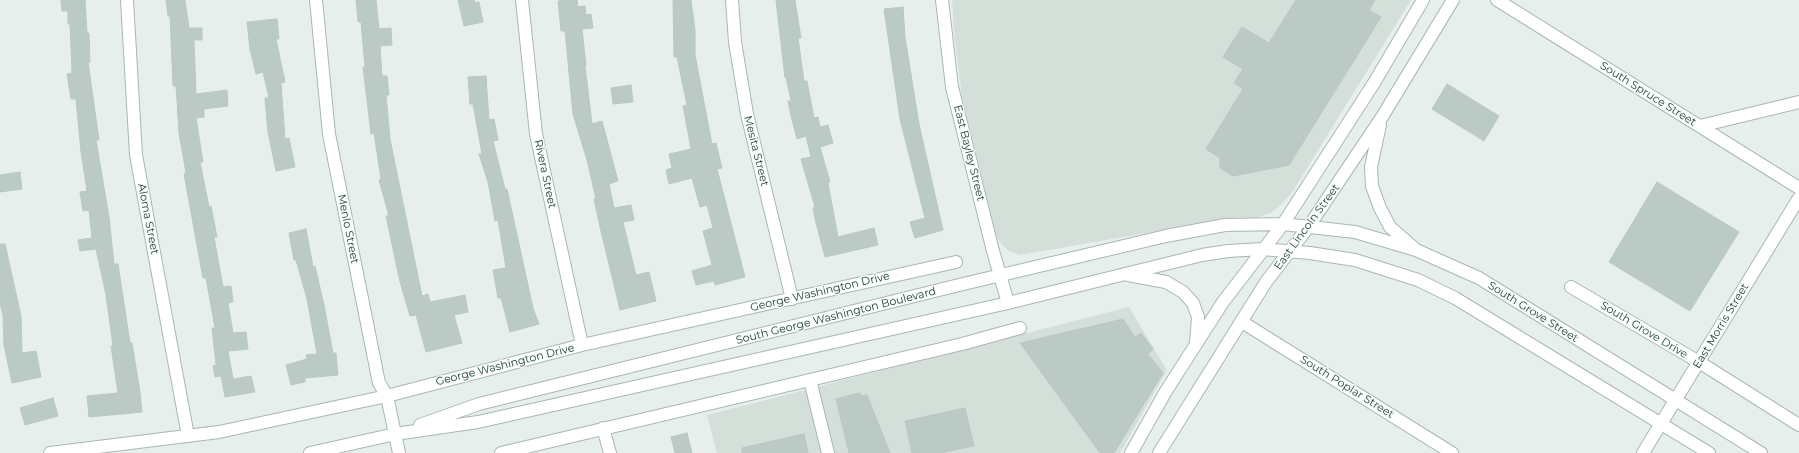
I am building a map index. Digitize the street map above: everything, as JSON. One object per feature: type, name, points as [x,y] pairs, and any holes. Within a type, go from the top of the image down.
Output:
[{"type":"street","name":"Aloma Street","points":[[127,0],[136,155],[188,436]]},
{"type":"street","name":"Menlo Street","points":[[316,0],[329,134],[379,383],[387,396],[400,453]]},
{"type":"street","name":"Rivera Street","points":[[522,0],[536,134],[582,345]]},
{"type":"street","name":"Mesita Street","points":[[732,0],[735,42],[746,114],[792,299]]},
{"type":"street","name":"East Bayley Street","points":[[942,0],[952,87],[1008,303]]},
{"type":"street","name":"East Lincoln Street","points":[[1131,453],[1166,391],[1223,302],[1282,224],[1374,83],[1423,0]]},
{"type":"street","name":"East Lincoln Street","points":[[1159,453],[1266,282],[1309,226],[1382,117],[1453,0]]},
{"type":"street","name":"South Spruce Street","points":[[1497,0],[1799,188]]},
{"type":"street","points":[[1700,126],[1799,102]]},
{"type":"street","points":[[1382,117],[1371,167],[1372,186],[1380,208],[1390,227],[1416,250]]},
{"type":"street","name":"East Morris Street","points":[[1643,453],[1799,198]]},
{"type":"street","name":"South George Washington Boulevard","points":[[395,434],[479,404],[1173,234],[1225,225],[1282,224]]},
{"type":"street","name":"South Grove Street","points":[[1282,224],[1355,232],[1416,250],[1479,278],[1761,453]]},
{"type":"street","name":"South George Washington Boulevard","points":[[310,453],[395,434],[478,422],[1008,303],[1202,255],[1228,251],[1262,249]]},
{"type":"street","points":[[1262,249],[1355,260],[1418,280],[1455,298],[1709,453]]},
{"type":"street","name":"George Washington Drive","points":[[50,453],[219,432],[387,396],[582,345],[956,262]]},
{"type":"street","points":[[1125,274],[1166,282],[1184,292],[1193,304],[1198,317],[1196,344]]},
{"type":"street","name":"South Grove Drive","points":[[1571,286],[1699,362],[1799,425]]},
{"type":"street","name":"South Poplar Street","points":[[1242,322],[1452,453]]},
{"type":"street","points":[[501,453],[962,344],[1020,328]]},
{"type":"street","points":[[810,380],[828,453]]},
{"type":"street","points":[[603,428],[610,453]]},
{"type":"shaded area","points":[[952,0],[1411,0],[1293,191],[1280,206],[1271,213],[1255,218],[1238,217],[1020,255],[1008,250],[1001,244],[996,235],[962,97],[954,32]]},
{"type":"shaded area","points":[[1129,307],[1167,370],[1120,453],[717,453],[707,415]]},
{"type":"building","points":[[61,0],[85,0],[87,33],[89,33],[90,62],[88,62],[99,140],[96,140],[109,217],[114,264],[118,264],[130,343],[132,343],[140,392],[142,412],[89,417],[87,396],[118,393],[111,346],[113,346],[106,295],[96,249],[80,251],[78,240],[92,238],[89,210],[83,211],[80,192],[87,191],[81,152],[76,99],[71,99],[67,74],[72,73],[70,24],[68,24],[68,11],[62,11]]},
{"type":"building","points":[[166,0],[185,0],[189,28],[202,28],[202,40],[194,40],[196,94],[227,90],[228,106],[204,109],[204,117],[196,118],[203,162],[200,162],[217,237],[214,237],[223,287],[231,286],[233,302],[228,303],[233,333],[246,332],[248,349],[228,351],[233,379],[251,376],[255,392],[225,397],[221,376],[215,377],[213,366],[216,365],[212,328],[215,328],[206,278],[203,278],[184,174],[186,173],[179,133],[176,86],[173,86],[170,16],[168,16]]},
{"type":"building","points":[[356,0],[376,0],[379,29],[391,28],[392,45],[380,46],[382,76],[387,76],[389,95],[386,95],[390,139],[422,296],[428,294],[430,302],[465,295],[468,312],[454,315],[462,343],[426,352],[416,315],[410,316],[400,282],[386,216],[389,216],[379,180],[381,179],[374,133],[371,134],[363,67],[365,67],[361,22],[358,22]]},
{"type":"building","points":[[458,0],[474,0],[475,3],[479,2],[483,22],[464,26]]},
{"type":"building","points":[[577,0],[578,7],[585,6],[586,15],[591,14],[593,28],[582,29],[585,66],[592,124],[602,121],[618,181],[609,184],[614,208],[631,205],[634,220],[623,222],[636,275],[649,272],[656,301],[620,310],[600,227],[594,199],[596,199],[587,160],[573,114],[565,31],[561,31],[558,1]]},
{"type":"building","points":[[673,0],[691,0],[695,30],[695,55],[712,144],[716,143],[722,168],[717,169],[745,277],[715,285],[714,281],[696,285],[692,271],[712,265],[703,231],[713,228],[707,205],[700,207],[692,178],[669,184],[666,170],[672,168],[669,154],[691,149],[683,106],[687,105],[677,57],[674,57]]},
{"type":"building","points":[[776,0],[795,0],[801,38],[798,38],[804,81],[807,81],[814,118],[818,117],[820,127],[828,125],[833,143],[820,147],[830,182],[828,183],[838,237],[874,228],[878,245],[825,257],[813,208],[815,207],[801,159],[811,157],[806,136],[797,139],[788,101],[791,101],[786,77],[785,78]]},
{"type":"building","points":[[1296,0],[1375,0],[1369,10],[1381,17],[1289,165],[1233,176],[1220,168],[1220,158],[1206,149],[1243,89],[1234,83],[1243,69],[1223,57],[1242,27],[1269,43]]},
{"type":"building","points":[[903,7],[905,37],[919,124],[943,230],[915,238],[910,222],[925,218],[900,119],[884,9]]},
{"type":"building","points":[[277,19],[279,39],[276,39],[285,82],[281,83],[285,139],[289,138],[295,167],[276,171],[268,132],[265,98],[269,98],[263,72],[256,74],[250,49],[247,22]]},
{"type":"building","points":[[486,76],[489,120],[494,119],[498,140],[493,141],[505,189],[507,189],[533,308],[539,324],[510,332],[501,298],[498,298],[493,270],[506,268],[498,220],[495,221],[488,182],[479,154],[482,154],[473,104],[470,104],[468,77]]},
{"type":"building","points":[[1447,84],[1499,116],[1484,141],[1432,109]]},
{"type":"building","points":[[631,85],[633,102],[613,104],[611,88]]},
{"type":"building","points":[[20,172],[22,189],[0,192],[0,175]]},
{"type":"building","points":[[1657,182],[1739,232],[1690,311],[1609,262]]},
{"type":"building","points":[[306,229],[313,267],[315,266],[324,305],[333,353],[336,353],[338,375],[305,378],[305,382],[291,385],[286,365],[307,359],[306,355],[317,354],[307,299],[296,260],[294,260],[289,233]]},
{"type":"building","points":[[0,244],[5,244],[21,316],[22,353],[36,351],[41,377],[12,383],[4,345],[3,316],[0,302]]},
{"type":"building","points":[[1123,319],[1135,337],[1141,333],[1153,349],[1148,354],[1163,373],[1114,453],[1100,453],[1020,343]]},
{"type":"building","points":[[860,393],[861,396],[867,395],[890,453],[849,453],[836,399]]},
{"type":"building","points":[[53,398],[58,416],[25,425],[20,408]]},
{"type":"building","points":[[965,408],[974,446],[940,453],[912,453],[905,421]]},
{"type":"building","points":[[687,433],[692,453],[675,453],[671,437]]},
{"type":"building","points":[[804,434],[808,453],[742,453],[742,448]]}]
